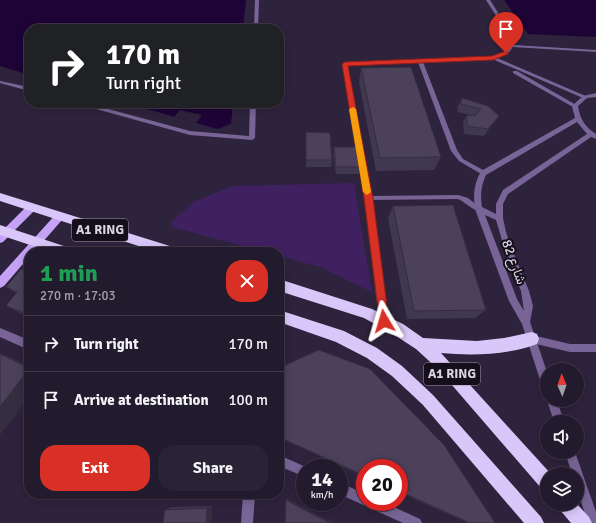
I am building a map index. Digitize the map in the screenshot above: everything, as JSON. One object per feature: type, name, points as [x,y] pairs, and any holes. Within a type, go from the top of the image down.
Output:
[{"type":"highway","name":"A1 RING","points":[[0,197],[157,247]]},
{"type":"highway","name":"A1 RING","points":[[2,234],[49,247]]},
{"type":"highway","name":"A1 RING","points":[[284,286],[331,300],[384,321],[421,344],[444,365],[540,474]]},
{"type":"highway","name":"A1 RING","points":[[284,318],[339,336],[372,353],[398,371],[428,400],[535,523]]},
{"type":"highway","points":[[421,344],[450,349],[478,349],[506,346],[532,339]]},
{"type":"highway","points":[[572,511],[583,523]]},
{"type":"main road","points":[[2,234],[31,208]]},
{"type":"main road","points":[[32,247],[59,217]]},
{"type":"main road","points":[[0,284],[24,257]]},
{"type":"street","points":[[479,210],[498,218],[500,200],[505,192],[593,135],[577,119],[575,106],[585,97],[596,95]]},
{"type":"street","points":[[483,173],[577,119]]},
{"type":"street","name":"شارع 82","points":[[483,173],[478,184],[477,199],[479,210],[513,301],[526,322],[540,364]]},
{"type":"street","name":"شارع 82","points":[[498,218],[527,299],[528,313],[526,322]]},
{"type":"street","points":[[0,332],[24,344]]},
{"type":"street","points":[[572,459],[594,523]]},
{"type":"street","points":[[284,462],[296,468]]},
{"type":"street","points":[[247,523],[249,499]]},
{"type":"street","points":[[390,511],[416,523]]},
{"type":"lane","points":[[256,24],[257,0]]},
{"type":"lane","points":[[384,321],[368,198],[345,64],[493,58],[506,53],[512,46],[511,36],[488,0]]},
{"type":"lane","points":[[512,46],[596,51]]},
{"type":"lane","points":[[493,58],[585,97]]},
{"type":"lane","points":[[420,61],[454,151],[461,160],[483,173]]},
{"type":"lane","points":[[509,66],[530,81],[575,106]]},
{"type":"lane","points":[[0,82],[24,88]]},
{"type":"lane","points":[[98,108],[190,133],[252,138],[253,108]]},
{"type":"lane","points":[[368,198],[458,197],[470,202],[479,210]]},
{"type":"lane","points":[[532,339],[570,348],[596,348]]},
{"type":"shaded area","points":[[0,0],[246,0],[244,24],[24,24],[24,73],[0,66]]},
{"type":"shaded area","points":[[504,0],[596,0],[596,37],[528,34]]},
{"type":"shaded area","points":[[144,108],[233,108],[231,124],[217,129]]},
{"type":"shaded area","points":[[354,183],[372,292],[320,267],[284,257],[284,247],[246,247],[172,227],[171,222],[194,202],[232,186]]},
{"type":"pier","points":[[180,110],[202,115],[196,123],[174,117]]},
{"type":"building","points":[[411,67],[441,157],[380,158],[361,68]]},
{"type":"building","points":[[462,98],[488,106],[499,116],[488,129],[467,126],[467,115],[475,116],[481,109],[461,104]]},
{"type":"building","points":[[306,132],[330,133],[332,160],[306,160]]},
{"type":"building","points":[[334,147],[358,147],[361,167],[336,167]]},
{"type":"building","points":[[453,205],[486,310],[414,311],[393,206]]},
{"type":"building","points":[[21,269],[24,270],[24,313],[6,306],[17,292],[6,287]]},
{"type":"building","points":[[319,350],[370,369],[444,445],[495,523],[470,523],[408,495],[408,459],[356,459],[356,472],[348,468],[348,459],[327,459],[284,439],[284,366]]},
{"type":"building","points":[[0,354],[24,366],[24,376],[0,407]]},
{"type":"building","points":[[286,500],[296,505],[296,511],[307,511],[330,523],[285,523]]},
{"type":"building","points":[[207,508],[206,523],[163,523],[165,510]]},
{"type":"slow traffic","points":[[353,109],[367,192]]},
{"type":"route","points":[[384,321],[368,198],[345,64],[465,60],[493,58],[506,53]]}]
